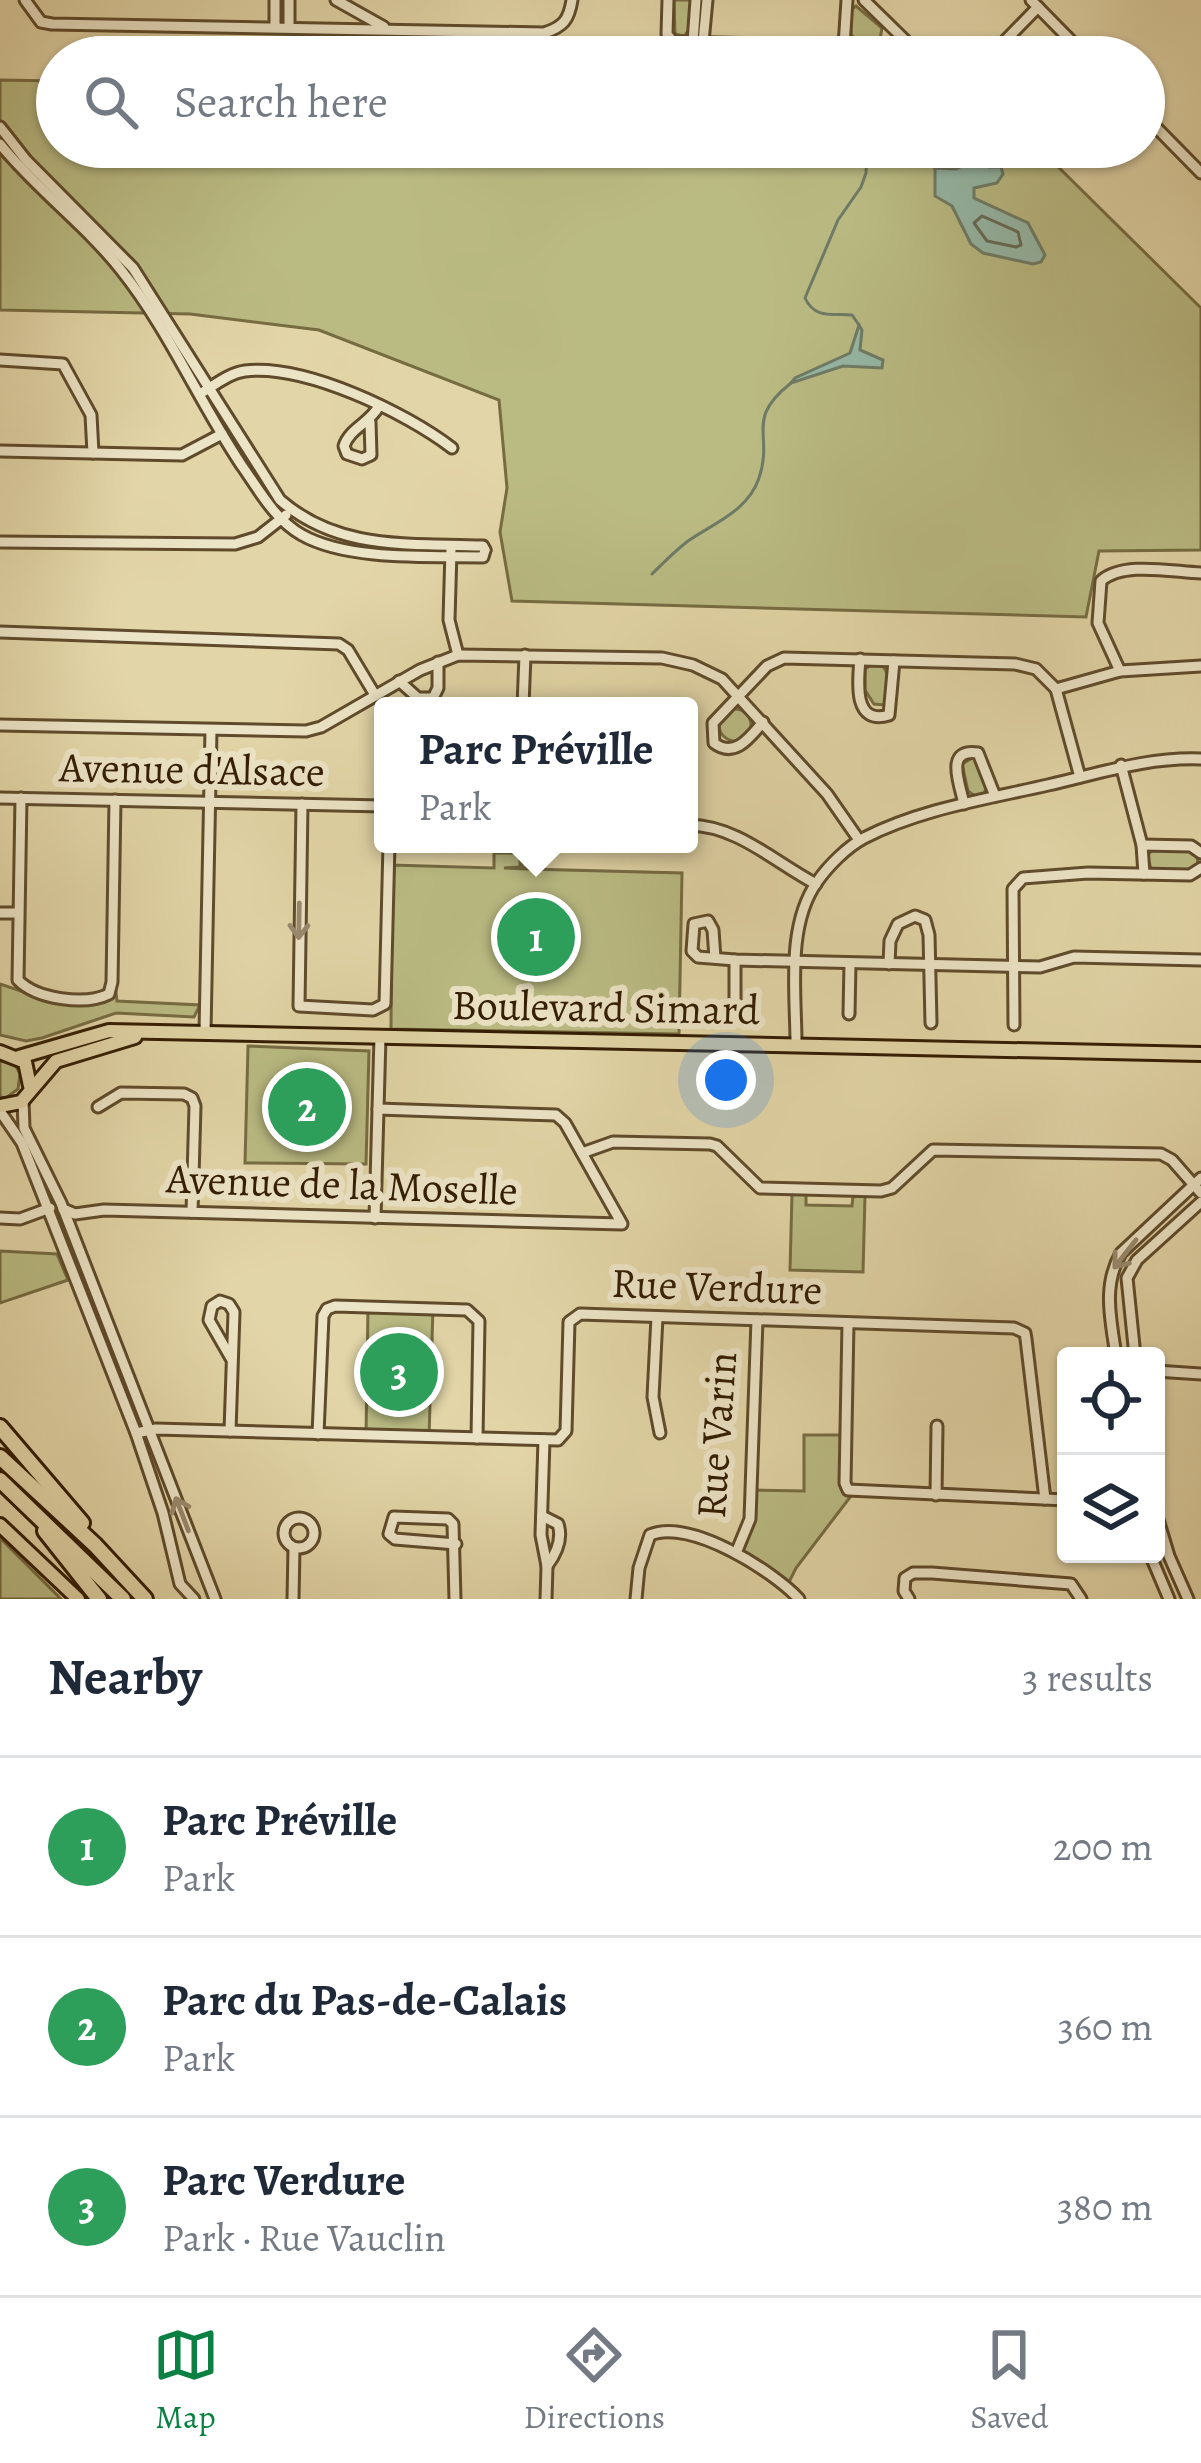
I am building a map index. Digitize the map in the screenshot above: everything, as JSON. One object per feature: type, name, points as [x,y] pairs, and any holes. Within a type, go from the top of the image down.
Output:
[{"type":"highway","points":[[0,1427],[55,1487],[110,1561]]},
{"type":"highway","points":[[0,1457],[145,1599]]},
{"type":"highway","points":[[0,1480],[123,1599]]},
{"type":"highway","points":[[20,1498],[99,1599]]},
{"type":"main road","name":"Boulevard Simard","points":[[7,1052],[34,1055],[100,1032],[205,1032],[1201,1054]]},
{"type":"main road","name":"Boulevard Simard","points":[[25,1096],[44,1070],[59,1059],[153,1033]]},
{"type":"main road","points":[[0,1109],[25,1096],[29,1070],[7,1052]]},
{"type":"main road","points":[[0,1525],[78,1599]]},
{"type":"street","points":[[25,0],[41,22],[52,24],[544,33],[560,28],[572,0]]},
{"type":"street","points":[[274,0],[275,27]]},
{"type":"street","points":[[289,0],[289,27]]},
{"type":"street","points":[[336,0],[389,29]]},
{"type":"street","points":[[668,0],[669,36]]},
{"type":"street","points":[[696,0],[698,36]]},
{"type":"street","points":[[699,36],[706,0]]},
{"type":"street","points":[[845,36],[847,0]]},
{"type":"street","points":[[864,0],[901,36]]},
{"type":"street","points":[[1008,36],[1034,3],[1066,36]]},
{"type":"street","points":[[0,127],[52,188],[119,251],[227,432],[286,514],[334,535],[451,550],[448,620],[458,655]]},
{"type":"street","points":[[1165,136],[1201,173]]},
{"type":"street","points":[[0,144],[157,312]]},
{"type":"street","points":[[0,360],[63,364],[91,415],[93,453]]},
{"type":"street","points":[[203,392],[234,374],[255,371],[336,386],[452,448]]},
{"type":"street","points":[[370,422],[379,406]]},
{"type":"street","points":[[0,451],[182,455],[227,432]]},
{"type":"street","points":[[0,542],[235,544],[258,537],[286,514]]},
{"type":"street","points":[[1120,671],[1098,622],[1101,581],[1123,570],[1201,573]]},
{"type":"street","points":[[0,632],[338,644],[348,650],[375,695]]},
{"type":"street","points":[[0,725],[313,730],[458,655],[662,658],[693,664],[722,679],[827,794],[860,840]]},
{"type":"street","points":[[523,697],[525,655]]},
{"type":"street","points":[[764,722],[744,744],[722,748],[714,743],[713,723],[767,666],[784,658],[1015,664],[1036,669],[1056,688],[1080,777]]},
{"type":"street","points":[[860,659],[857,695],[869,715],[882,718],[890,715],[894,661]]},
{"type":"street","points":[[433,697],[439,682],[438,662]]},
{"type":"street","points":[[1056,688],[1120,671],[1201,667]]},
{"type":"street","points":[[399,682],[417,697]]},
{"type":"street","points":[[205,1032],[211,730]]},
{"type":"street","points":[[964,803],[955,764],[968,751],[983,760],[994,796]]},
{"type":"street","points":[[796,1043],[799,931],[816,884],[860,840],[964,803],[1121,765],[1166,758],[1201,759]]},
{"type":"street","points":[[1121,765],[1142,845],[1144,874]]},
{"type":"street","name":"Avenue d'Alsace","points":[[0,798],[374,806]]},
{"type":"street","points":[[21,798],[20,983],[53,997],[99,999],[109,994],[115,800]]},
{"type":"street","points":[[302,804],[299,1006],[373,1010],[386,1004],[389,853]]},
{"type":"street","points":[[698,827],[738,834],[816,884]]},
{"type":"street","points":[[1142,845],[1191,845],[1201,853]]},
{"type":"street","points":[[1014,1025],[1013,889],[1023,878],[1088,873],[1190,875],[1201,868]]},
{"type":"street","points":[[0,913],[18,914]]},
{"type":"street","points":[[889,964],[890,941],[898,923],[915,916],[925,920],[931,1023]]},
{"type":"street","points":[[715,958],[1040,967],[1074,957],[1201,960]]},
{"type":"street","points":[[735,960],[735,1016]]},
{"type":"street","points":[[849,1014],[850,963]]},
{"type":"street","points":[[375,1219],[380,1036]]},
{"type":"street","points":[[98,1107],[121,1094],[192,1098],[192,1212]]},
{"type":"street","points":[[25,1096],[23,1124],[62,1206],[215,1599]]},
{"type":"street","points":[[0,1109],[20,1138],[67,1254],[136,1433],[180,1584],[194,1599]]},
{"type":"street","points":[[378,1109],[556,1115],[582,1153],[613,1142],[710,1144],[760,1188],[880,1191],[892,1188],[933,1150],[1161,1154],[1199,1186],[1121,1253],[1113,1266],[1109,1302],[1115,1347]]},
{"type":"street","name":"Avenue de la Moselle","points":[[62,1206],[73,1214],[192,1212],[622,1224],[582,1153]]},
{"type":"street","points":[[1134,1347],[1127,1278],[1137,1260],[1201,1202]]},
{"type":"street","points":[[0,1218],[20,1219],[62,1206]]},
{"type":"street","points":[[230,1431],[234,1312],[220,1301],[212,1306],[209,1320],[232,1360]]},
{"type":"street","points":[[318,1434],[327,1309],[433,1308],[467,1310],[479,1321],[477,1438]]},
{"type":"street","name":"Rue Verdure","points":[[544,1440],[558,1440],[566,1431],[568,1328],[574,1316],[1014,1328],[1025,1333],[1045,1499]]},
{"type":"street","points":[[657,1317],[653,1397],[660,1433]]},
{"type":"street","name":"Rue Varin","points":[[736,1553],[750,1519],[757,1319]]},
{"type":"street","points":[[848,1323],[844,1483],[848,1490],[1057,1500]]},
{"type":"street","points":[[1165,1372],[1201,1374]]},
{"type":"street","points":[[936,1495],[937,1426]]},
{"type":"street","points":[[136,1433],[149,1429],[544,1440],[546,1599]]},
{"type":"street","points":[[454,1599],[456,1544],[453,1524],[448,1519],[394,1516],[389,1524],[389,1534],[395,1539],[456,1544]]},
{"type":"street","points":[[542,1516],[558,1524],[560,1532],[547,1566]]},
{"type":"street","points":[[636,1599],[639,1568],[654,1532],[674,1532],[736,1553],[799,1599]]},
{"type":"street","points":[[1165,1543],[1189,1599]]},
{"type":"street","points":[[293,1599],[294,1548]]},
{"type":"street","points":[[1154,1563],[1169,1599]]},
{"type":"street","points":[[909,1599],[905,1578],[932,1573],[1071,1584],[1081,1599]]},
{"type":"green space","points":[[674,0],[691,0],[690,29],[684,36],[675,34]]},
{"type":"green space","points":[[856,6],[882,28],[881,36],[851,35],[851,10]]},
{"type":"green space","points":[[0,80],[36,81],[36,168],[1059,168],[1201,308],[1201,550],[1099,551],[1086,617],[512,601],[500,532],[507,488],[499,400],[319,330],[190,314],[0,310]]},
{"type":"green space","points":[[883,666],[887,675],[884,705],[874,704],[865,690],[865,669]]},
{"type":"green space","points":[[735,709],[746,714],[751,725],[746,736],[735,741],[724,736],[719,725],[724,714]]},
{"type":"green space","points":[[974,757],[986,785],[984,794],[975,796],[968,791],[962,764]]},
{"type":"green space","points":[[1153,850],[1190,850],[1198,864],[1191,871],[1151,869],[1147,855]]},
{"type":"green space","points":[[494,853],[520,853],[520,867],[504,868],[527,869],[522,867],[522,855],[536,855],[529,869],[682,873],[679,1034],[391,1029],[392,865],[494,868]]},
{"type":"green space","points":[[0,984],[53,1002],[105,1002],[116,992],[117,1001],[200,1005],[194,1017],[116,1013],[26,1041],[0,1035]]},
{"type":"green space","points":[[248,1046],[369,1051],[366,1164],[245,1163]]},
{"type":"green space","points":[[0,1061],[15,1064],[20,1074],[18,1089],[6,1098],[0,1097]]},
{"type":"green space","points":[[792,1194],[806,1194],[806,1205],[852,1206],[853,1196],[865,1196],[863,1272],[790,1270]]},
{"type":"green space","points":[[0,1251],[57,1254],[68,1280],[0,1303]]},
{"type":"green space","points":[[368,1308],[433,1308],[429,1437],[366,1435]]},
{"type":"green space","points":[[804,1435],[845,1435],[845,1482],[854,1492],[787,1586],[736,1553],[746,1531],[752,1490],[804,1491]]},
{"type":"green space","points":[[0,1538],[61,1599],[0,1599]]},
{"type":"water","points":[[935,168],[1001,168],[997,183],[974,188],[974,198],[1028,223],[1045,255],[1041,262],[983,253],[971,244],[952,206],[935,196]]},
{"type":"water","points":[[859,325],[860,350],[883,360],[882,368],[843,366],[791,383],[850,353]]},
{"type":"waterway","points":[[859,325],[852,315],[820,313],[805,298],[866,168]]},
{"type":"waterway","points":[[652,574],[747,499],[763,463],[768,407],[791,383]]},
{"type":"place","name":"Parc Préville","points":[[536,937]]},
{"type":"place","name":"Parc du Pas-de-Calais","points":[[307,1107]]},
{"type":"place","name":"Parc Verdure","points":[[399,1372]]}]
